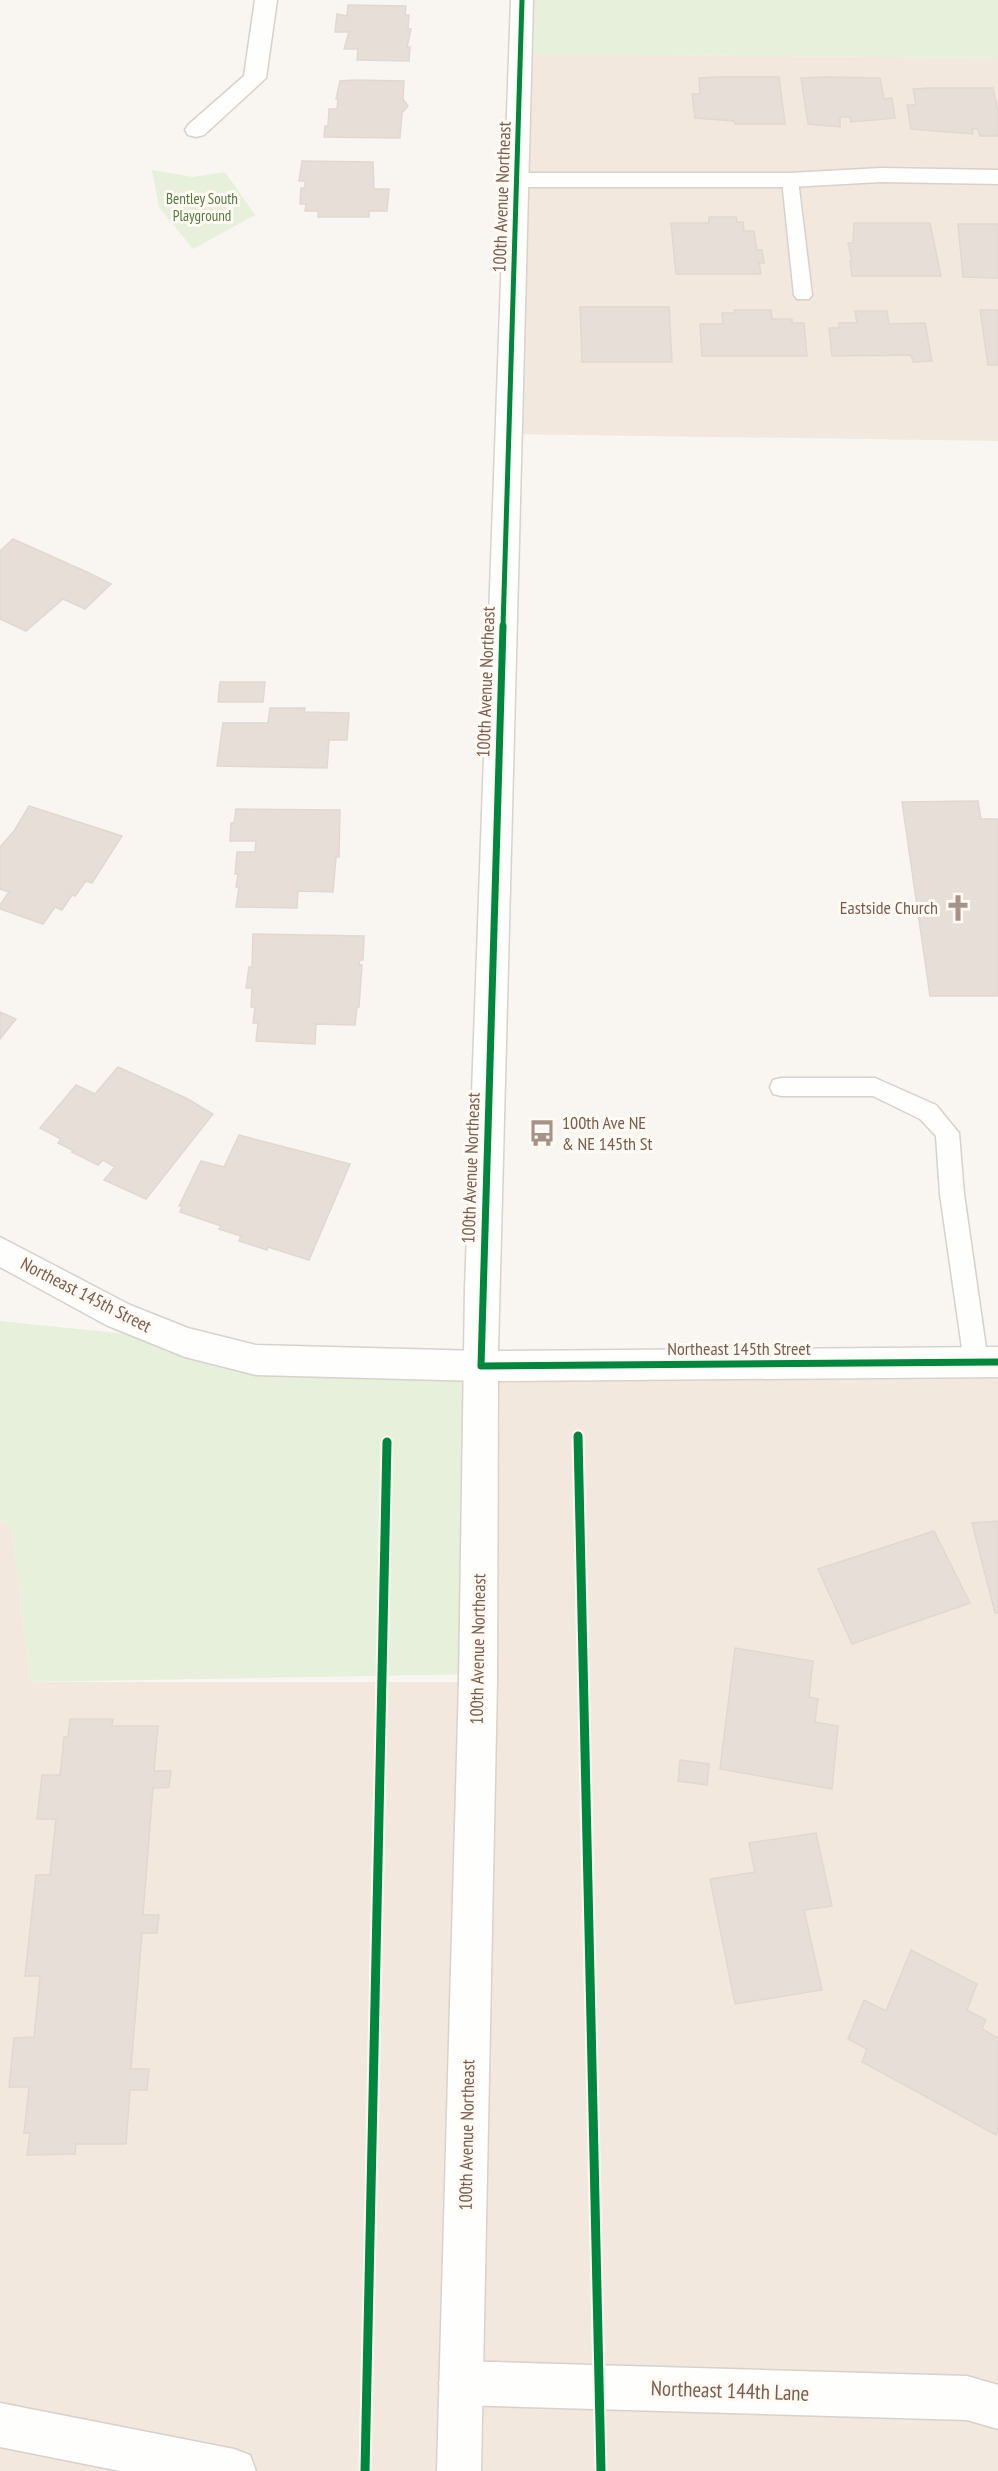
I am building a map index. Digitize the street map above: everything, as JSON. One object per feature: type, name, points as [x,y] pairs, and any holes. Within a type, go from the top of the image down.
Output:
[{"type":"main road","points":[[196,130],[255,78],[266,0]]},
{"type":"main road","name":"100th Avenue Northeast","points":[[459,2471],[478,1694],[481,1366],[522,0]]},
{"type":"main road","points":[[517,180],[790,180],[881,175],[998,177]]},
{"type":"main road","name":"Northeast 145th Street","points":[[0,1251],[118,1315],[185,1342],[256,1360],[481,1366],[987,1362]]},
{"type":"main road","name":"Northeast 144th Lane","points":[[461,2383],[967,2398],[998,2407]]},
{"type":"main road","points":[[0,2425],[234,2471]]},
{"type":"lane","points":[[790,180],[803,295]]},
{"type":"lane","points":[[782,1087],[875,1087],[928,1113],[947,1133],[952,1194],[987,1362]]},
{"type":"shaded area","points":[[521,54],[998,58],[998,441],[510,434]]},
{"type":"shaded area","points":[[998,1365],[998,2471],[0,2471],[0,1520],[12,1527],[30,1682],[478,1682],[478,1370]]},
{"type":"green space","points":[[522,0],[998,0],[998,58],[521,54]]},
{"type":"green space","name":"Bentley South Playground","points":[[152,170],[193,177],[225,172],[255,215],[193,249],[159,207]]},
{"type":"green space","points":[[0,1321],[478,1370],[479,1674],[30,1682],[12,1527],[0,1520]]},
{"type":"building","points":[[348,5],[406,6],[405,15],[409,15],[408,29],[411,29],[407,47],[410,47],[409,61],[357,60],[358,49],[344,49],[349,32],[335,32],[337,14],[347,16]]},
{"type":"building","points":[[779,77],[785,124],[735,124],[734,121],[695,118],[692,94],[700,94],[699,78]]},
{"type":"building","points":[[801,78],[880,78],[884,99],[892,98],[895,118],[851,122],[850,117],[840,117],[840,127],[808,124]]},
{"type":"building","points":[[340,81],[404,81],[403,99],[408,106],[402,113],[400,138],[324,137],[325,126],[328,126],[329,109],[337,109],[338,99],[336,99]]},
{"type":"building","points":[[993,88],[998,112],[998,136],[980,136],[978,129],[972,129],[973,134],[911,129],[907,105],[916,105],[913,89]]},
{"type":"building","points":[[302,161],[373,162],[374,189],[389,189],[387,211],[369,211],[369,217],[318,217],[318,211],[305,211],[306,204],[300,204],[301,188],[305,188],[305,181],[299,181]]},
{"type":"building","points":[[709,217],[736,217],[737,222],[743,222],[744,231],[754,231],[757,250],[762,250],[764,263],[759,263],[761,274],[676,274],[671,223],[709,223]]},
{"type":"building","points":[[854,223],[930,223],[941,276],[852,276],[850,261],[852,261],[848,243],[853,243]]},
{"type":"building","points":[[958,224],[998,224],[998,278],[963,277]]},
{"type":"building","points":[[580,307],[669,307],[672,362],[582,362]]},
{"type":"building","points":[[734,310],[771,310],[772,319],[792,319],[792,323],[804,323],[807,356],[702,356],[700,324],[723,324],[722,313],[735,313]]},
{"type":"building","points":[[980,310],[998,310],[998,365],[988,365]]},
{"type":"building","points":[[855,311],[887,311],[889,324],[925,323],[932,361],[913,362],[911,355],[832,356],[829,328],[839,328],[839,323],[857,323]]},
{"type":"building","points":[[13,539],[111,584],[85,609],[63,599],[26,631],[0,619],[0,551]]},
{"type":"building","points":[[220,682],[265,682],[263,702],[218,702]]},
{"type":"building","points":[[270,708],[305,708],[304,712],[349,713],[347,740],[329,740],[327,768],[217,766],[223,723],[268,723]]},
{"type":"building","name":"Eastside Church","points":[[978,801],[981,819],[998,819],[998,996],[930,996],[902,802]]},
{"type":"building","points":[[29,806],[122,836],[92,883],[86,881],[75,896],[72,895],[62,910],[55,907],[43,924],[0,909],[0,905],[9,892],[0,889],[0,847],[14,831]]},
{"type":"building","points":[[236,809],[340,810],[339,857],[336,857],[333,892],[298,891],[297,908],[236,907],[239,887],[236,887],[238,874],[235,874],[237,852],[255,852],[256,841],[230,841],[231,823],[234,823]]},
{"type":"building","points":[[253,934],[364,936],[363,960],[360,960],[359,965],[362,965],[359,1007],[357,1007],[355,1025],[316,1024],[315,1044],[256,1041],[258,1023],[253,1023],[255,1007],[251,1007],[252,988],[246,988],[249,967],[252,967]]},
{"type":"building","points":[[0,1012],[16,1019],[0,1039]]},
{"type":"building","points":[[118,1067],[186,1098],[213,1114],[146,1199],[104,1180],[115,1167],[103,1160],[98,1165],[72,1152],[74,1151],[58,1143],[61,1139],[40,1128],[76,1085],[95,1094]]},
{"type":"building","points":[[239,1135],[350,1164],[309,1260],[268,1247],[267,1250],[239,1241],[241,1236],[219,1229],[221,1226],[180,1212],[182,1206],[179,1206],[201,1161],[224,1167]]},
{"type":"building","points":[[998,1521],[998,1613],[995,1613],[972,1523]]},
{"type":"building","points":[[934,1531],[970,1603],[852,1644],[818,1569]]},
{"type":"building","points":[[735,1648],[813,1661],[809,1697],[818,1699],[815,1722],[838,1726],[832,1789],[720,1769]]},
{"type":"building","points":[[70,1719],[113,1719],[112,1726],[158,1726],[154,1771],[171,1771],[169,1787],[153,1788],[143,1915],[159,1915],[157,1933],[142,1933],[131,2069],[149,2069],[147,2090],[130,2090],[126,2144],[76,2144],[75,2154],[27,2155],[30,2133],[24,2133],[29,2087],[9,2087],[14,2038],[34,2037],[40,1976],[25,1976],[36,1875],[50,1875],[56,1819],[37,1819],[42,1775],[60,1775],[64,1737],[68,1737]]},
{"type":"building","points":[[680,1760],[709,1764],[707,1785],[678,1781]]},
{"type":"building","points":[[816,1833],[832,1906],[804,1910],[822,1990],[735,2004],[710,1879],[755,1872],[749,1843]]},
{"type":"building","points":[[911,1950],[977,1984],[967,2010],[986,2020],[982,2029],[998,2038],[998,2130],[996,2135],[862,2062],[867,2049],[848,2039],[864,2000],[886,2011]]},
{"type":"cycle path","points":[[522,0],[481,1366],[998,1362]]},
{"type":"cycle path","points":[[578,1436],[601,2471]]},
{"type":"cycle path","points":[[365,2471],[387,1442]]},
{"type":"place","name":"Eastside Church","points":[[958,908]]},
{"type":"place","name":"100th Ave NE & NE 145th St","points":[[542,1133]]}]
